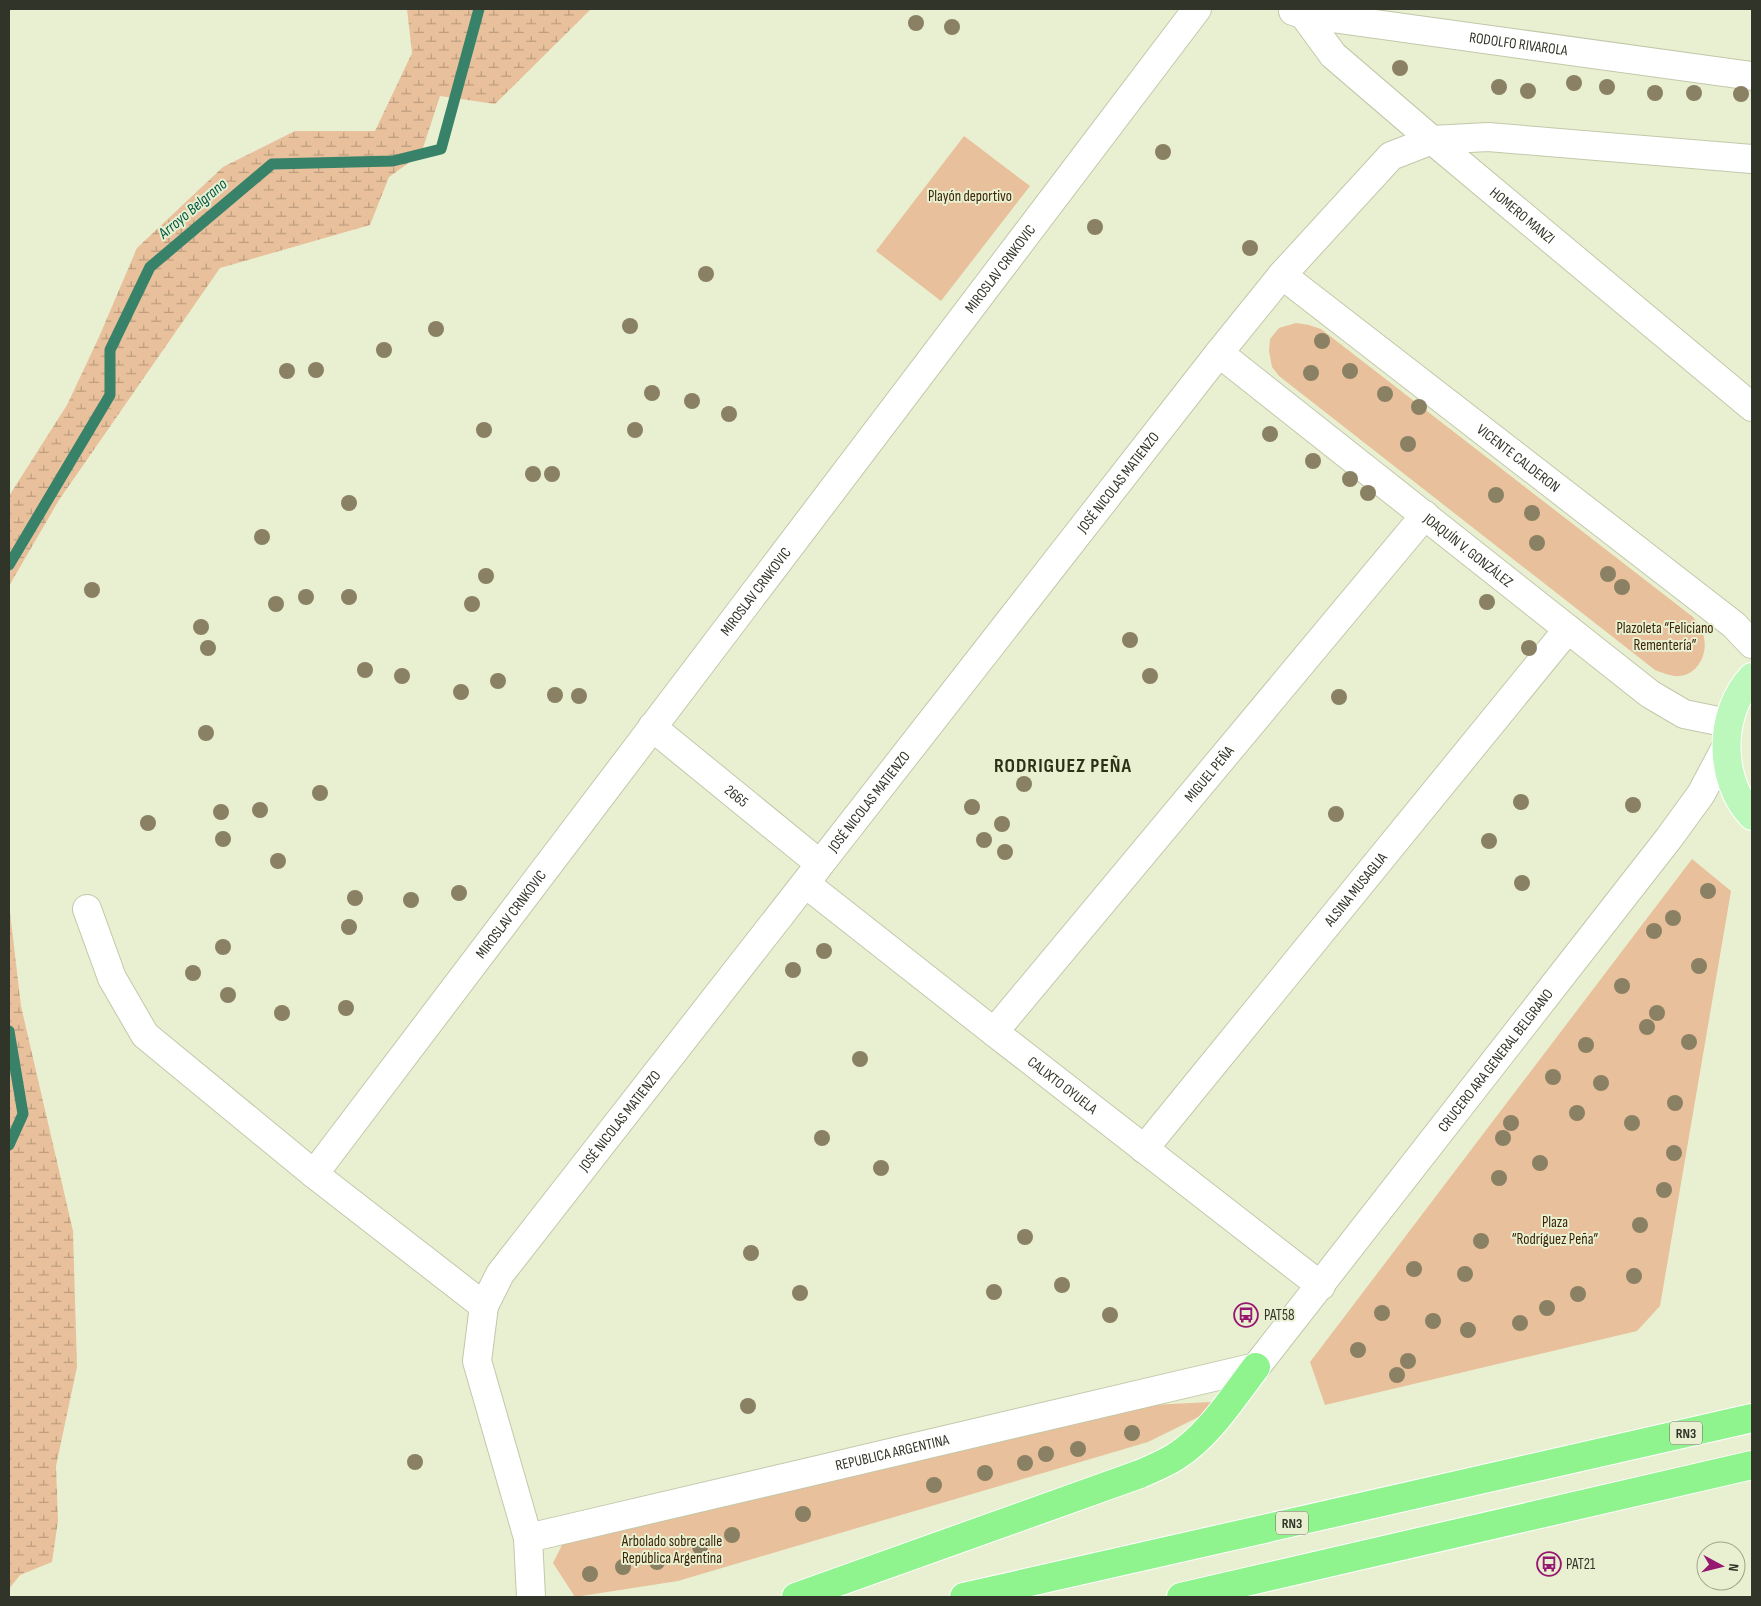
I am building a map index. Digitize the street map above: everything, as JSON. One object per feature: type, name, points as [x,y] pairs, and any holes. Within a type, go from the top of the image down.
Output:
[{"type":"highway","points":[[796,1597],[1140,1474],[1175,1457],[1197,1440],[1256,1367]]},
{"type":"highway","name":"RN3","points":[[964,1597],[1752,1418]]},
{"type":"highway","points":[[1180,1597],[1752,1465]]},
{"type":"main road","points":[[1752,677],[1737,700],[1727,735],[1731,779],[1746,809],[1752,816]]},
{"type":"street","name":"MIROSLAV CRNKOVIC","points":[[314,1174],[1197,9]]},
{"type":"street","name":"RODOLFO RIVAROLA","points":[[1294,11],[1752,76]]},
{"type":"street","name":"HOMERO MANZI","points":[[1294,11],[1333,55],[1752,407]]},
{"type":"street","points":[[1432,140],[1488,137],[1539,140],[1752,159]]},
{"type":"street","name":"JOSÉ NICOLAS MATIENZO","points":[[531,1597],[528,1538],[477,1360],[484,1306],[500,1274],[1219,353],[1282,275],[1391,156],[1432,140]]},
{"type":"street","name":"VICENTE CALDERON","points":[[1282,275],[1734,626],[1752,644]]},
{"type":"street","name":"JOAQUÍN V. GONZÁLEZ","points":[[1219,353],[1650,694],[1684,714],[1727,735]]},
{"type":"street","name":"MIGUEL PEÑA","points":[[994,1032],[1425,515]]},
{"type":"street","name":"ALSINA MUSAGLIA","points":[[1144,1149],[1568,629]]},
{"type":"street","name":"2665","points":[[652,727],[813,874]]},
{"type":"street","name":"CRUCERO ARA GENERAL BELGRANO","points":[[1256,1367],[1669,838],[1701,794],[1727,735]]},
{"type":"street","name":"CALIXTO OYUELA","points":[[813,874],[994,1032],[1321,1286]]},
{"type":"street","points":[[88,909],[112,978],[145,1035],[314,1174],[484,1306]]},
{"type":"street","name":"REPUBLICA ARGENTINA","points":[[528,1538],[1256,1367]]},
{"type":"green space","points":[[407,9],[591,9],[495,104],[440,96],[421,154],[389,177],[370,225],[220,268],[59,500],[9,586],[9,496],[67,405],[99,337],[137,248],[223,167],[295,131],[375,131],[412,53]]},
{"type":"green space","name":"Playón deportivo","points":[[964,136],[1030,186],[941,301],[876,251]]},
{"type":"green space","name":"Plazoleta “Feliciano Rementería”","points":[[1296,323],[1321,329],[1693,617],[1701,630],[1705,645],[1702,659],[1694,670],[1681,676],[1672,676],[1655,670],[1279,376],[1272,367],[1269,351],[1270,339],[1279,328]]},
{"type":"green space","name":"Plaza “Rodríguez Peña”","points":[[1692,859],[1731,891],[1660,1306],[1637,1331],[1325,1405],[1310,1362]]},
{"type":"green space","points":[[9,904],[21,1006],[73,1231],[77,1367],[56,1466],[58,1521],[52,1562],[20,1575],[9,1589]]},
{"type":"green space","name":"Arbolado sobre calle República Argentina","points":[[1231,1401],[1148,1442],[678,1581],[575,1597],[553,1563],[564,1541],[1151,1405]]},
{"type":"waterway","name":"Arroyo Belgrano","points":[[9,565],[110,395],[110,350],[150,267],[272,164],[393,161],[441,149],[479,9]]},
{"type":"waterway","name":"Arroyo Belgrano","points":[[9,1031],[23,1114],[9,1145]]},
{"type":"place","name":"PAT58","points":[[1246,1315]]},
{"type":"place","name":"PAT21","points":[[1549,1564]]},
{"type":"district","name":"RODRIGUEZ PEÑA","points":[[1063,766]]}]
